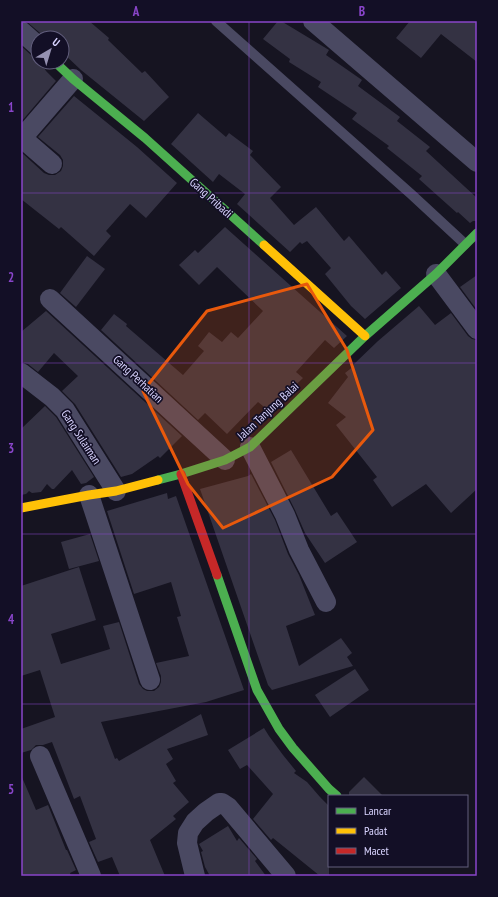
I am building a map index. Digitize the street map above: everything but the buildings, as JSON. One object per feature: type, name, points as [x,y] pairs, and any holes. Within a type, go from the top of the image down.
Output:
[{"type":"street","points":[[312,21],[477,162]]},
{"type":"street","points":[[21,30],[30,38]]},
{"type":"street","name":"Gang Pribadi","points":[[63,70],[145,138],[365,336]]},
{"type":"street","points":[[52,164],[21,138],[73,79]]},
{"type":"street","name":"Jalan Tanjung Balai","points":[[21,508],[116,491],[181,474],[225,460],[250,447],[365,336],[436,274],[477,233]]},
{"type":"street","points":[[436,274],[477,329]]},
{"type":"street","name":"Gang Perhatian","points":[[50,299],[225,460]]},
{"type":"street","name":"Gang Sulaiman","points":[[21,373],[65,410],[116,491]]},
{"type":"street","points":[[250,447],[285,515],[299,550],[326,602]]},
{"type":"street","points":[[181,474],[257,690],[288,742],[336,795]]},
{"type":"street","points":[[89,495],[150,680]]},
{"type":"street","points":[[40,756],[91,876]]},
{"type":"street","points":[[195,876],[187,843],[188,833],[195,822],[206,812],[219,803],[222,803],[228,808],[286,876]]},
{"type":"lane","points":[[216,21],[465,244]]},
{"type":"highlighted area","points":[[307,284],[347,350],[373,430],[332,477],[223,528],[188,484],[143,391],[207,311]]},
{"type":"traffic: fast","points":[[63,70],[145,138],[264,245]]},
{"type":"traffic: fast","points":[[158,480],[225,460],[250,447],[365,336],[436,274],[477,233]]},
{"type":"traffic: fast","points":[[217,575],[257,690],[279,729],[293,748],[336,795]]},
{"type":"traffic: slow","points":[[264,245],[365,336]]},
{"type":"traffic: slow","points":[[21,508],[116,491],[158,480]]},
{"type":"traffic: jam","points":[[181,474],[217,575]]}]
